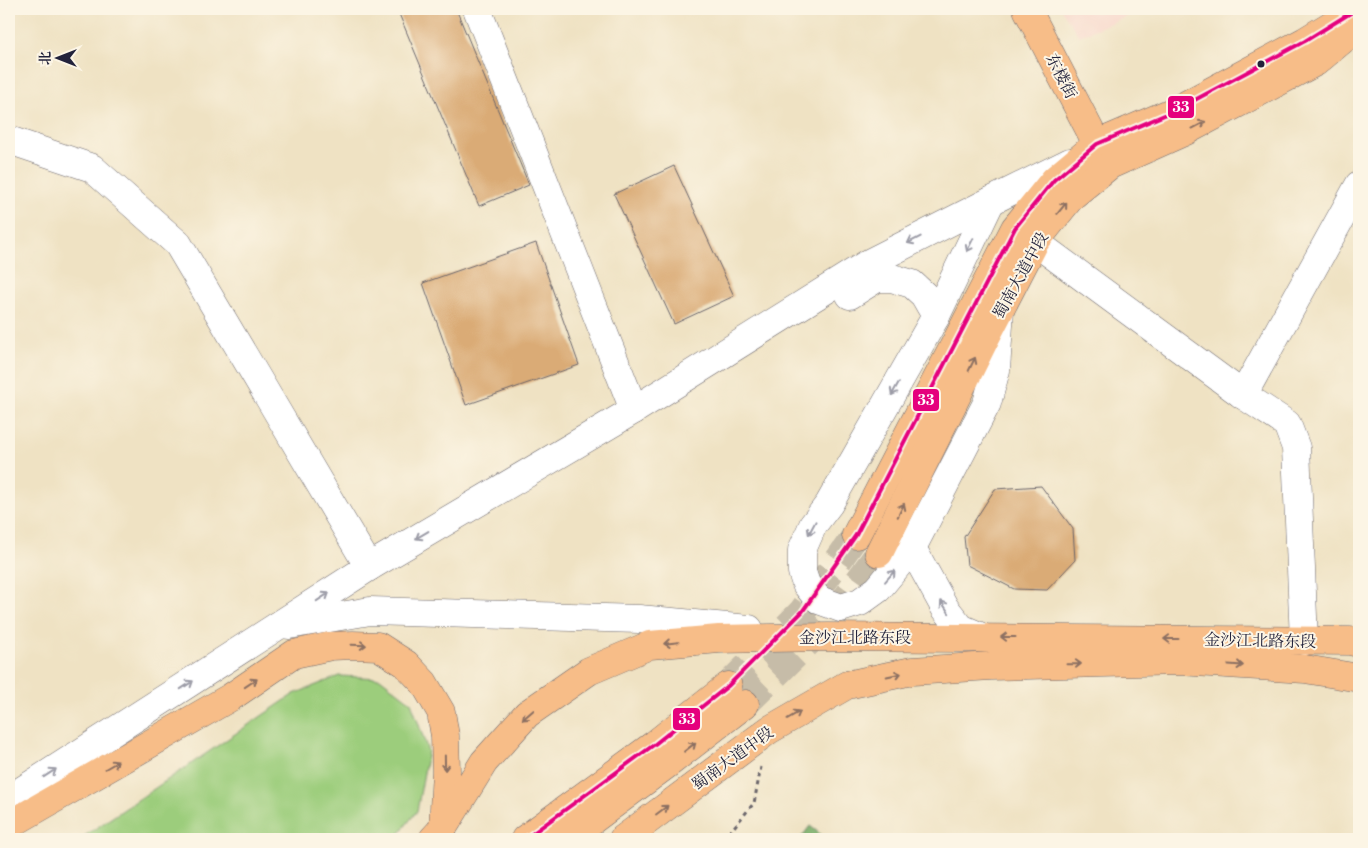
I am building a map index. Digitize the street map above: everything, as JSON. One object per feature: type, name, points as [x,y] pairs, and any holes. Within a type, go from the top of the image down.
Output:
[{"type":"main road","name":"东楼街","points":[[1027,9],[1090,150]]},
{"type":"main road","name":"蜀南大道中段","points":[[856,535],[1015,228],[1054,180],[1090,150],[1176,110],[1305,41],[1357,9]]},
{"type":"main road","name":"蜀南大道中段","points":[[879,553],[1035,242],[1072,196],[1110,165],[1186,131],[1316,62],[1359,26]]},
{"type":"main road","name":"金沙江北路东段","points":[[438,833],[484,762],[527,714],[589,671],[650,645],[719,639],[828,636],[1350,641],[1359,644]]},
{"type":"main road","points":[[11,816],[231,696],[294,654],[331,646],[378,646],[406,664],[424,683],[441,712],[445,736],[446,771],[438,833]]},
{"type":"main road","name":"金沙江北路东段","points":[[847,685],[912,671],[991,666],[1179,661],[1305,669],[1359,678]]},
{"type":"main road","name":"蜀南大道中段","points":[[623,839],[769,730],[847,685]]},
{"type":"main road","name":"蜀南大道中段","points":[[525,839],[655,744],[736,695],[669,763],[567,839]]},
{"type":"street","points":[[477,9],[634,410]]},
{"type":"street","points":[[9,140],[92,168],[178,244],[369,568]]},
{"type":"street","points":[[11,816],[277,627],[369,568],[634,410],[867,264],[1090,150]]},
{"type":"street","points":[[1243,395],[1359,184]]},
{"type":"street","points":[[991,200],[936,316],[829,504],[813,525],[802,550],[802,572],[806,584],[819,600],[841,608],[860,602],[878,590],[912,548],[987,404],[996,370],[1000,309]]},
{"type":"street","points":[[1035,242],[1243,395],[1287,424],[1296,448],[1304,641]]},
{"type":"street","points":[[369,568],[400,570],[652,413],[877,278],[892,278],[912,284],[924,295],[936,316]]},
{"type":"street","points":[[912,548],[946,608],[961,628],[982,637]]},
{"type":"street","points":[[277,627],[370,611],[639,619],[828,636]]},
{"type":"path","points":[[724,839],[754,803],[761,766]]},
{"type":"shaded area","points":[[1061,9],[1145,9],[1079,36]]},
{"type":"green space","points":[[339,676],[380,678],[411,702],[428,751],[417,811],[395,839],[80,839],[294,694]]},
{"type":"green space","points":[[810,826],[827,839],[800,839]]},
{"type":"building","points":[[397,9],[456,9],[529,185],[479,206]]},
{"type":"building","points":[[674,166],[734,296],[674,324],[614,194]]},
{"type":"building","points":[[536,243],[579,365],[466,405],[423,283]]},
{"type":"building","points":[[1041,486],[1073,529],[1075,560],[1047,590],[1014,589],[967,565],[964,537],[995,489]]},
{"type":"tunnel","points":[[728,686],[802,612],[856,535]]},
{"type":"tunnel","points":[[745,704],[829,622],[879,553]]},
{"type":"transit line","name":"33","points":[[525,839],[655,744],[728,686],[802,612],[856,535],[1015,228],[1054,180],[1097,144],[1176,110],[1305,41],[1357,9]]}]
